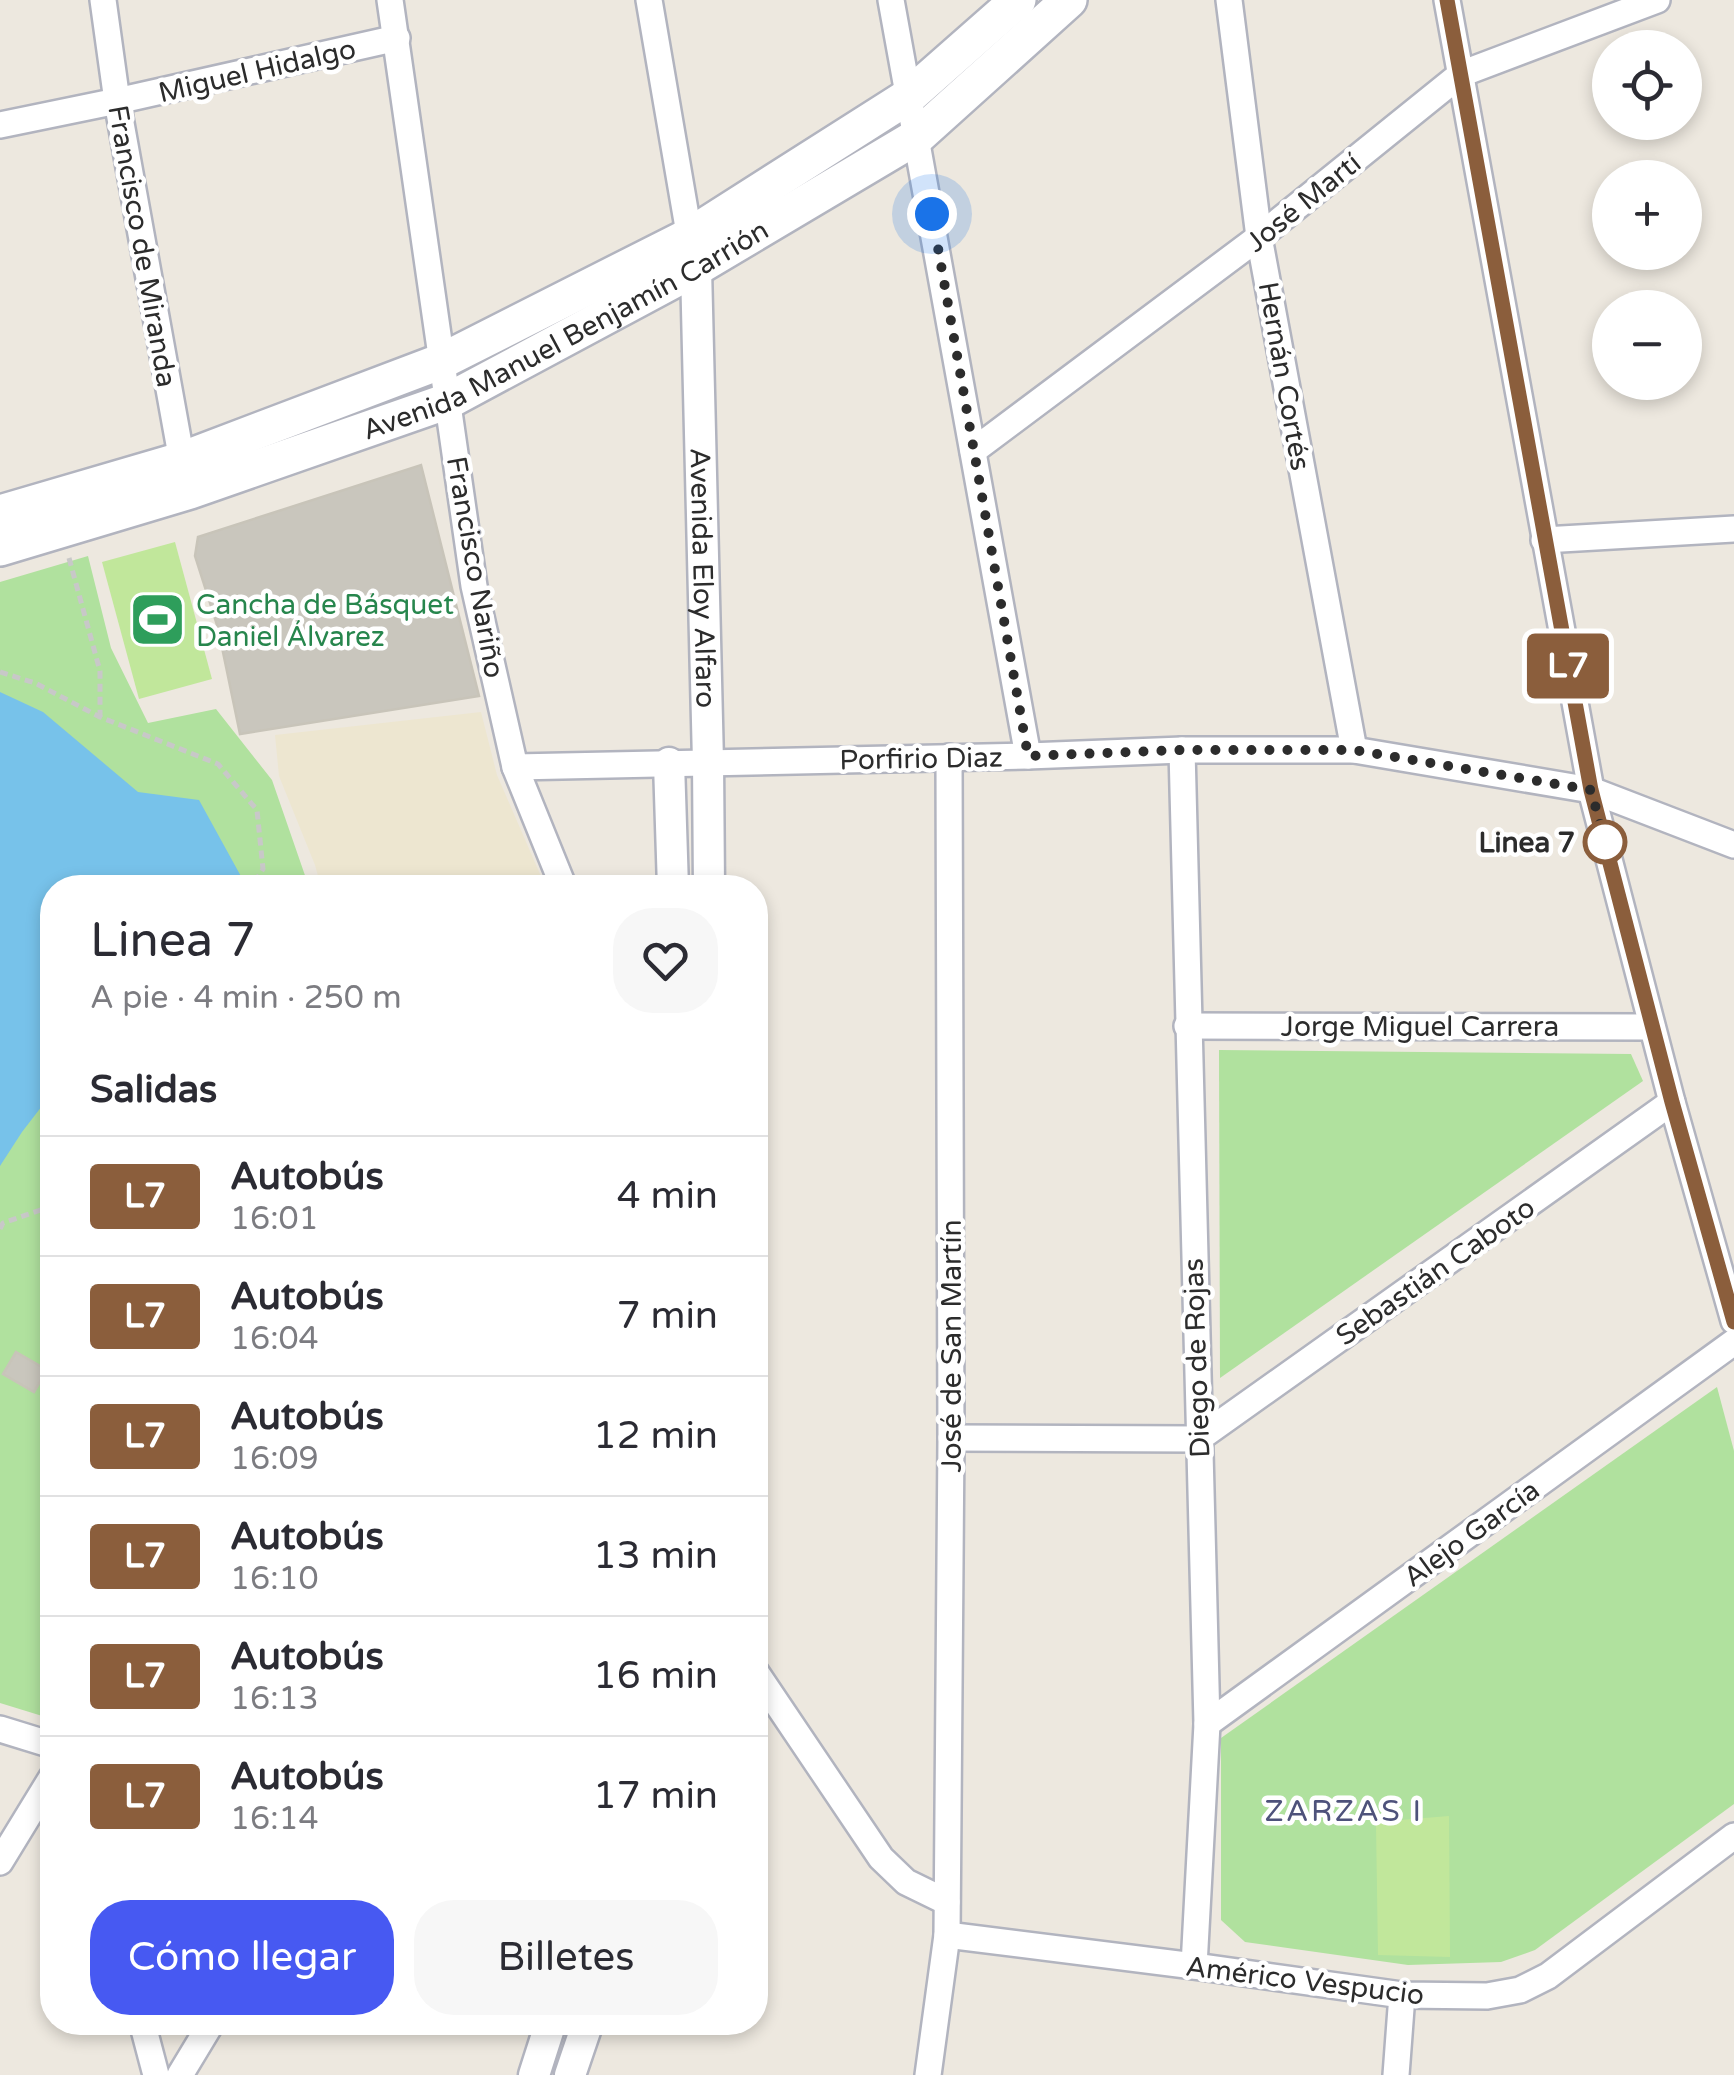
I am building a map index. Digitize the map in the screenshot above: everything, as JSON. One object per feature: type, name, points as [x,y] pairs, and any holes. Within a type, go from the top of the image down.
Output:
[{"type":"main road","name":"Avenida Manuel Benjamín Carrión","points":[[0,514],[186,476],[448,401],[693,252],[909,96],[1018,0]]},
{"type":"main road","name":"Avenida Manuel Benjamín Carrión","points":[[0,548],[58,532],[693,252],[918,136],[1069,0]]},
{"type":"street","name":"Francisco de Miranda","points":[[103,0],[117,101],[186,476]]},
{"type":"street","name":"Francisco Nariño","points":[[390,0],[474,586],[515,767],[559,875]]},
{"type":"street","points":[[649,0],[693,252]]},
{"type":"street","points":[[892,0],[1028,756]]},
{"type":"street","name":"Hernán Cortés","points":[[1229,0],[1259,238],[1354,750]]},
{"type":"street","points":[[1447,0],[1591,790],[1734,1322]]},
{"type":"street","name":"José Martí","points":[[973,450],[1259,238],[1462,74],[1657,0]]},
{"type":"street","name":"Miguel Hidalgo","points":[[0,125],[397,38]]},
{"type":"street","name":"Avenida Eloy Alfaro","points":[[693,252],[709,875]]},
{"type":"street","points":[[1544,540],[1734,529]]},
{"type":"street","name":"Porfirio Diaz","points":[[515,767],[1182,750],[1354,750],[1591,790],[1734,845]]},
{"type":"street","name":"Diego de Rojas","points":[[1182,750],[1207,1724],[1194,1966]]},
{"type":"street","name":"José de San Martín","points":[[928,2075],[947,1936],[951,1438],[949,757]]},
{"type":"street","points":[[669,763],[673,875]]},
{"type":"street","name":"Jorge Miguel Carrera","points":[[1187,1026],[1652,1027]]},
{"type":"street","name":"Sebastián Caboto","points":[[1198,1439],[1672,1102]]},
{"type":"street","name":"Alejo García","points":[[1207,1724],[1734,1342]]},
{"type":"street","points":[[951,1438],[1198,1439]]},
{"type":"street","points":[[768,1690],[881,1858],[906,1882],[947,1902]]},
{"type":"street","points":[[0,1730],[40,1742]]},
{"type":"street","points":[[0,1862],[40,1797]]},
{"type":"street","name":"Américo Vespucio","points":[[947,1936],[1402,1996],[1487,1996],[1520,1990],[1548,1976],[1734,1836]]},
{"type":"street","points":[[1396,2075],[1402,1996]]},
{"type":"street","points":[[145,2035],[156,2075]]},
{"type":"street","points":[[180,2075],[204,2035]]},
{"type":"street","points":[[534,2075],[547,2035]]},
{"type":"street","points":[[570,2075],[584,2035]]},
{"type":"path","points":[[58,532],[100,671],[100,717]]},
{"type":"path","points":[[0,672],[34,683],[100,717],[218,764],[257,810],[264,868],[259,875]]},
{"type":"path","points":[[0,1228],[3,1223],[40,1210]]},
{"type":"shaded area","points":[[481,712],[497,775],[540,875],[318,875],[279,776],[275,735]]},
{"type":"green space","name":"Cancha de Básquet Daniel Álvarez","points":[[175,542],[212,679],[139,699],[102,562]]},
{"type":"green space","points":[[88,556],[111,648],[148,723],[216,709],[272,780],[305,875],[40,875],[40,1715],[0,1703],[0,582]]},
{"type":"green space","points":[[1219,1050],[1631,1054],[1643,1081],[1220,1378]]},
{"type":"green space","points":[[1717,1387],[1734,1451],[1734,1804],[1535,1950],[1501,1962],[1408,1965],[1245,1942],[1221,1920],[1221,1738]]},
{"type":"green space","points":[[1449,1816],[1450,1957],[1378,1955],[1376,1822]]},
{"type":"water","points":[[0,692],[43,712],[138,792],[199,800],[240,875],[40,875],[40,1109],[0,1166]]},
{"type":"building","points":[[421,465],[479,696],[240,734],[218,628],[195,556],[198,537]]},
{"type":"building","points":[[16,1352],[40,1366],[40,1382],[34,1392],[3,1374]]},
{"type":"bus line","name":"L7","points":[[1447,0],[1591,790],[1734,1322]]},
{"type":"place","name":"Cancha de Básquet Daniel Álvarez","points":[[157,620]]},
{"type":"place","name":"Linea 7","points":[[1605,842]]},
{"type":"district","name":"ZARZAS I","points":[[1344,1811]]},
{"type":"route","points":[[932,214],[1028,756],[1182,750],[1354,750],[1591,790],[1605,842]]}]
